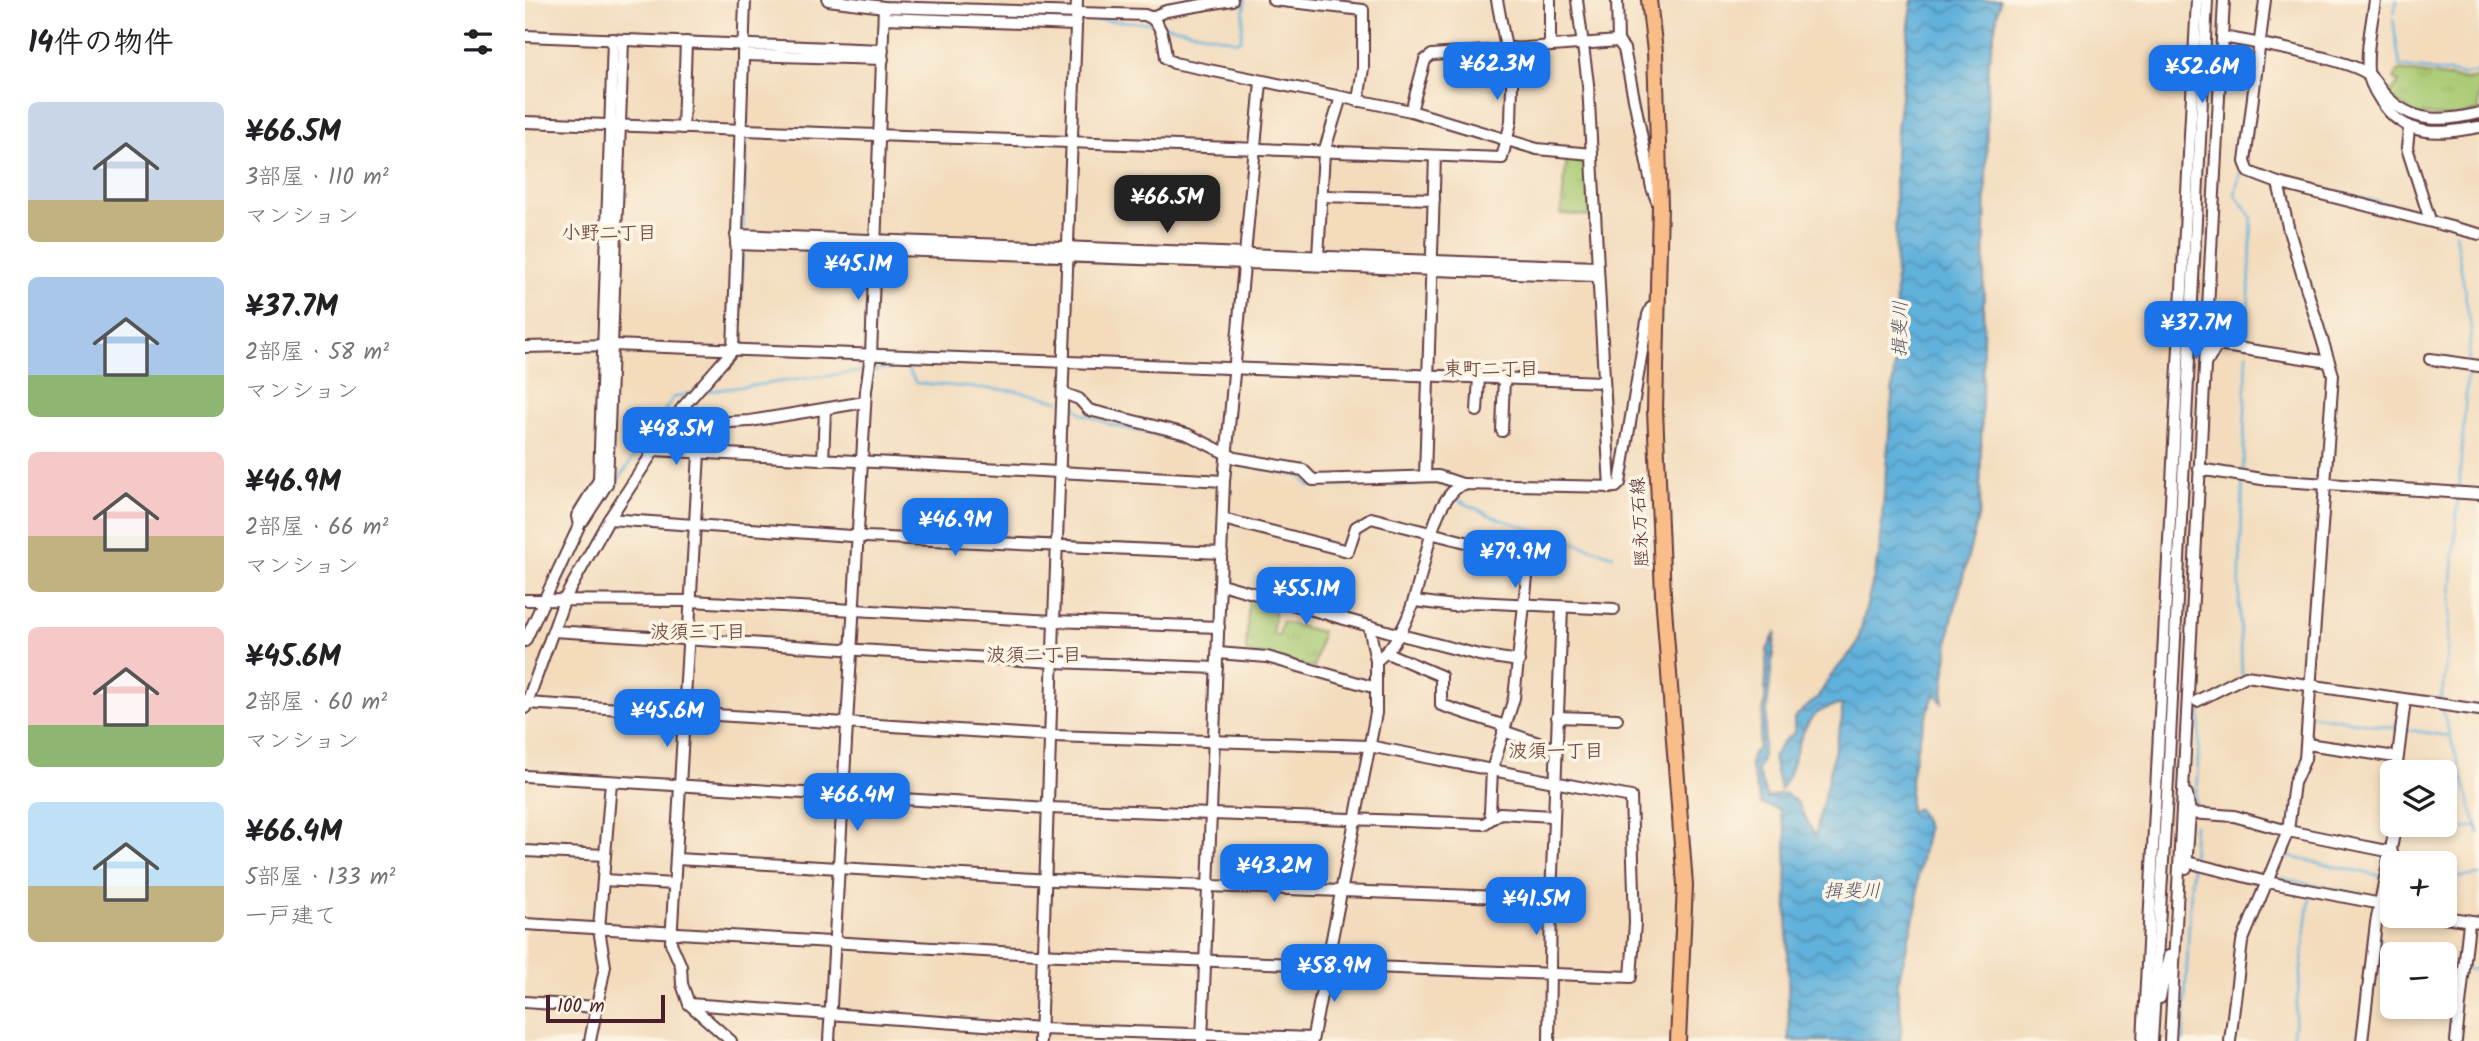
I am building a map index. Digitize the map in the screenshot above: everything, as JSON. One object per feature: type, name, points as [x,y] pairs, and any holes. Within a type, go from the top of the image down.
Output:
[{"type":"main road","name":"脛永万石線","points":[[1649,0],[1655,51],[1660,206],[1655,410],[1663,594],[1685,885],[1678,1041]]},
{"type":"street","points":[[525,924],[1043,954],[1631,977],[1635,923],[1631,797],[1369,746],[1052,736],[526,706],[565,598],[608,519],[682,408],[733,350],[745,0]]},
{"type":"street","points":[[828,0],[884,13],[1077,19],[1152,17],[1170,5],[1232,0]]},
{"type":"street","points":[[1040,1041],[1077,0]]},
{"type":"street","points":[[1273,0],[1364,5],[1363,68],[1358,101]]},
{"type":"street","points":[[525,122],[1502,158],[1511,122],[1510,48],[1497,0]]},
{"type":"street","points":[[1550,0],[1550,45]]},
{"type":"street","points":[[1577,0],[1592,153],[1596,271],[1610,488]]},
{"type":"street","points":[[1617,0],[1618,41],[1624,48],[1652,188],[1660,206]]},
{"type":"street","points":[[2143,1041],[2197,0]]},
{"type":"street","points":[[2152,1041],[2168,779],[2207,0]]},
{"type":"street","points":[[2170,1041],[2224,0]]},
{"type":"street","points":[[2265,0],[2245,169],[2278,183],[2479,234]]},
{"type":"street","points":[[2375,0],[2368,74],[2384,105],[2398,122],[2410,129],[2442,132],[2479,127]]},
{"type":"street","points":[[884,13],[952,5],[1077,19]]},
{"type":"street","points":[[829,1041],[865,402],[871,355],[884,13]]},
{"type":"street","points":[[1152,17],[1164,36],[1165,58],[1174,63],[1411,111],[1537,149],[1592,153]]},
{"type":"street","points":[[525,36],[686,42],[743,50],[883,55]]},
{"type":"street","points":[[2222,37],[2260,44],[2368,74],[2399,109],[2416,117],[2454,119],[2479,113]]},
{"type":"street","points":[[525,641],[579,526],[577,516],[599,480],[608,346],[618,39]]},
{"type":"street","points":[[1411,111],[1425,60],[1432,55],[1618,41]]},
{"type":"street","points":[[683,128],[686,42]]},
{"type":"street","points":[[1202,1038],[1224,481],[1261,82]]},
{"type":"street","points":[[1318,257],[1324,152],[1341,97]]},
{"type":"street","points":[[2410,129],[2407,148],[2430,220]]},
{"type":"street","points":[[1425,476],[1435,156]]},
{"type":"street","points":[[2230,1041],[2242,942],[2288,831],[2294,783],[2305,759],[2333,375],[2289,231],[2278,183]]},
{"type":"street","points":[[1321,196],[1434,200]]},
{"type":"street","points":[[736,240],[1596,271]]},
{"type":"street","points":[[1244,258],[1318,257],[1432,266]]},
{"type":"street","points":[[1063,393],[1079,399],[1089,410],[1187,434],[1226,454],[1303,470],[1313,480],[1438,476],[1462,484],[1610,488],[1620,484],[1648,315],[1651,308],[1658,307]]},
{"type":"street","points":[[2205,360],[2217,345],[2329,362]]},
{"type":"street","points":[[525,347],[608,346],[733,350],[1602,382]]},
{"type":"street","points":[[2430,359],[2479,366]]},
{"type":"street","points":[[1477,411],[1479,377]]},
{"type":"street","points":[[1502,430],[1504,378]]},
{"type":"street","points":[[670,425],[750,421],[865,402]]},
{"type":"street","points":[[823,460],[825,410]]},
{"type":"street","points":[[654,450],[1224,481]]},
{"type":"street","points":[[699,453],[671,933],[689,1004],[731,1041]]},
{"type":"street","points":[[2199,469],[2267,480],[2479,494]]},
{"type":"street","points":[[1376,661],[1388,653],[1401,635],[1415,601],[1438,514],[1455,488],[1462,484]]},
{"type":"street","points":[[1223,519],[1349,551],[1356,527],[1371,518],[1529,558],[1514,698],[1492,770],[1490,811],[1494,817]]},
{"type":"street","points":[[608,519],[857,536],[1222,553]]},
{"type":"street","points":[[1221,584],[1256,592],[1303,610],[1518,661]]},
{"type":"street","points":[[525,600],[565,598],[691,601],[1054,621],[1219,627]]},
{"type":"street","points":[[1415,601],[1454,606],[1474,602],[1522,607],[1614,609]]},
{"type":"street","points":[[1549,1041],[1553,816],[1562,607]]},
{"type":"street","points":[[689,1004],[1041,1029],[1202,1038],[1312,1039],[1376,713],[1376,661],[1369,625]]},
{"type":"street","points":[[553,631],[1054,662],[1217,668]]},
{"type":"street","points":[[1217,653],[1267,657],[1376,688]]},
{"type":"street","points":[[1388,653],[1441,676],[1441,705],[1556,749]]},
{"type":"street","points":[[2186,738],[2197,701],[2190,664]]},
{"type":"street","points":[[2197,701],[2246,676],[2479,710]]},
{"type":"street","points":[[2307,744],[2396,757],[2405,700]]},
{"type":"street","points":[[1557,717],[1617,719]]},
{"type":"street","points":[[525,776],[1049,808],[1353,820],[1484,824],[1500,813],[1553,816]]},
{"type":"street","points":[[2153,1017],[2187,862],[2190,813],[2184,777]]},
{"type":"street","points":[[590,1041],[605,966],[599,929],[611,782]]},
{"type":"street","points":[[2190,813],[2234,816],[2288,831],[2387,851]]},
{"type":"street","points":[[525,851],[605,855]]},
{"type":"street","points":[[676,859],[1046,880],[1551,899]]},
{"type":"street","points":[[2187,862],[2267,882],[2380,904],[2362,1041]]},
{"type":"street","points":[[603,880],[674,884]]},
{"type":"street","points":[[2456,1041],[2474,922]]},
{"type":"street","points":[[525,1002],[596,1007]]},
{"type":"green space","points":[[2399,70],[2468,80],[2479,77],[2479,111],[2453,117],[2416,115],[2388,96],[2399,83],[2394,78]]},
{"type":"green space","points":[[1567,154],[1590,156],[1592,216],[1561,214]]},
{"type":"green space","points":[[1249,593],[1275,602],[1273,635],[1279,636],[1282,622],[1322,632],[1314,668],[1246,652]]},
{"type":"water","name":"揖斐川","points":[[1912,0],[2000,0],[1988,66],[1980,510],[1951,624],[1942,703],[1935,693],[1913,766],[1910,812],[1918,808],[1927,828],[1918,876],[1917,905],[1897,986],[1902,1023],[1900,1041],[1789,1041],[1786,833],[1779,809],[1761,804],[1750,764],[1753,753],[1758,749],[1765,699],[1767,650],[1776,631],[1761,763],[1757,770],[1767,798],[1784,793],[1797,802],[1815,836],[1842,718],[1842,705],[1826,708],[1806,726],[1780,790],[1773,758],[1782,742],[1794,733],[1794,718],[1818,697],[1830,677],[1857,645],[1879,556],[1896,347],[1895,148]]},
{"type":"waterway","points":[[1160,24],[1237,41],[1241,39],[1245,0]]},
{"type":"waterway","points":[[2394,13],[2397,0]]},
{"type":"waterway","points":[[989,17],[1073,19]]},
{"type":"waterway","points":[[1080,19],[1150,23]]},
{"type":"waterway","points":[[2393,19],[2400,66],[2464,75],[2479,72]]},
{"type":"waterway","points":[[746,128],[748,58]]},
{"type":"waterway","points":[[743,233],[746,135]]},
{"type":"waterway","points":[[2242,163],[2235,194],[2252,218],[2247,346]]},
{"type":"waterway","points":[[2284,179],[2423,213]]},
{"type":"waterway","points":[[2435,216],[2453,221]]},
{"type":"waterway","points":[[2455,233],[2471,329],[2468,361]]},
{"type":"waterway","points":[[739,345],[743,247]]},
{"type":"waterway","points":[[706,391],[739,356],[739,352]]},
{"type":"waterway","points":[[2243,472],[2247,353]]},
{"type":"waterway","points":[[871,371],[906,366],[916,383],[1018,391],[1059,401]]},
{"type":"waterway","points":[[2459,486],[2468,367]]},
{"type":"waterway","points":[[701,392],[865,371]]},
{"type":"waterway","points":[[556,595],[586,529],[673,398],[691,393]]},
{"type":"waterway","points":[[1066,403],[1074,404],[1081,413],[1112,425],[1194,444],[1222,459]]},
{"type":"waterway","points":[[1228,462],[1300,476],[1309,486],[1355,484]]},
{"type":"waterway","points":[[2242,675],[2239,600],[2243,479]]},
{"type":"waterway","points":[[1372,483],[1413,486],[1435,482],[1450,489]]},
{"type":"waterway","points":[[1454,494],[1460,501],[1494,517],[1613,555]]},
{"type":"waterway","points":[[2440,701],[2445,678],[2458,499]]},
{"type":"waterway","points":[[525,657],[551,604]]},
{"type":"waterway","points":[[2195,811],[2201,709]]},
{"type":"waterway","points":[[2442,709],[2479,833]]},
{"type":"waterway","points":[[2312,715],[2396,728],[2397,720]]},
{"type":"waterway","points":[[2403,729],[2448,736]]},
{"type":"waterway","points":[[2192,860],[2194,825]]},
{"type":"waterway","points":[[2457,831],[2476,826]]},
{"type":"waterway","points":[[2281,855],[2380,876]]},
{"type":"waterway","points":[[2183,1041],[2192,866]]},
{"type":"waterway","points":[[2457,878],[2479,875]]},
{"type":"waterway","points":[[2275,877],[2376,898]]},
{"type":"waterway","points":[[2292,1041],[2310,897]]},
{"type":"waterway","points":[[2375,979],[2380,937]]},
{"type":"waterway","points":[[2468,970],[2479,970]]},
{"type":"district","name":"小野二丁目","points":[[609,234]]},
{"type":"district","name":"東町二丁目","points":[[1491,370]]},
{"type":"district","name":"波須三丁目","points":[[698,633]]},
{"type":"district","name":"波須二丁目","points":[[1034,656]]},
{"type":"district","name":"波須一丁目","points":[[1556,752]]}]
